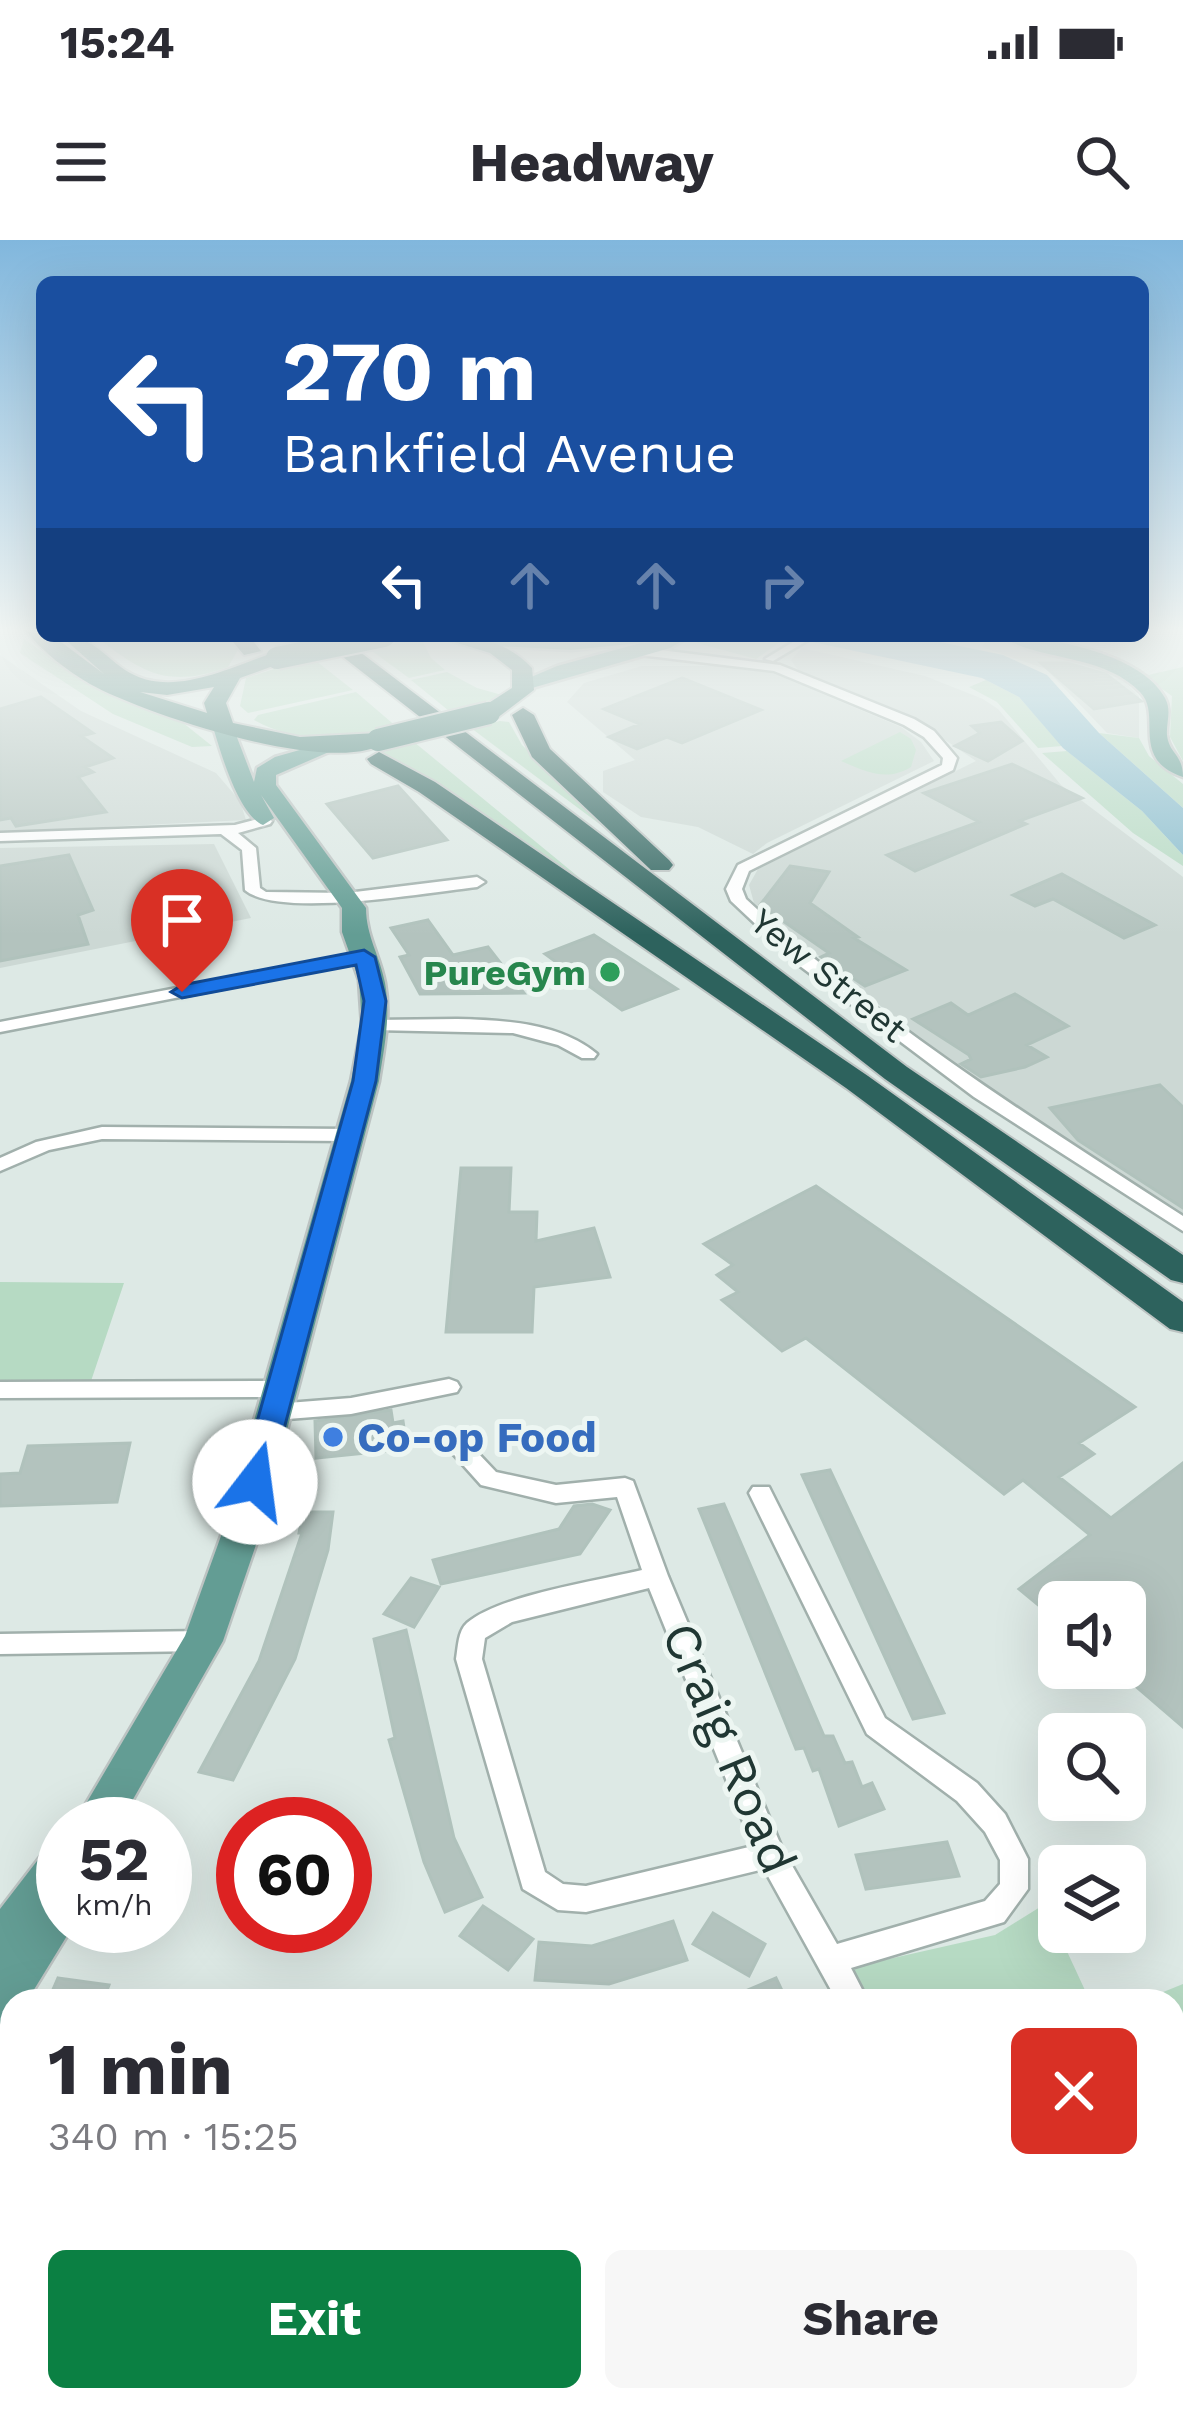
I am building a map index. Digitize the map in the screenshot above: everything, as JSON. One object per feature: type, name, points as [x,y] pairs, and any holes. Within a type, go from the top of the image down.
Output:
[{"type":"highway","points":[[247,732],[278,742],[378,750],[430,732]]},
{"type":"highway","points":[[420,732],[856,1082]]},
{"type":"highway","points":[[452,732],[896,1073],[1183,1272]]},
{"type":"highway","points":[[534,732],[540,752],[896,1073]]},
{"type":"highway","points":[[378,750],[856,1082],[1183,1320]]},
{"type":"main road","points":[[224,732],[246,791],[333,916],[355,929]]},
{"type":"main road","points":[[1154,732],[1158,746],[1183,772]]},
{"type":"main road","points":[[112,1797],[203,1641],[240,1536],[350,1135],[375,1025],[372,980],[355,929],[266,785],[265,773],[282,761],[336,748]]},
{"type":"main road","points":[[0,1946],[36,1898]]},
{"type":"main road","points":[[8,1989],[36,1944]]},
{"type":"street","name":"Yew Street","points":[[925,732],[951,760],[944,769],[743,868],[734,889],[752,917],[980,1093],[1183,1225]]},
{"type":"street","points":[[0,837],[225,830],[266,821]]},
{"type":"street","points":[[225,830],[242,838],[249,848],[256,893],[318,896],[355,929]]},
{"type":"street","points":[[355,929],[370,908],[398,892],[477,882]]},
{"type":"street","points":[[0,1027],[355,929],[398,892]]},
{"type":"street","points":[[375,1025],[516,1028],[549,1034],[588,1054]]},
{"type":"street","points":[[0,1166],[43,1146],[102,1133],[350,1135]]},
{"type":"street","points":[[0,1390],[351,1406],[449,1387]]},
{"type":"street","name":"Craig Road","points":[[450,1438],[488,1480],[556,1494],[626,1487],[656,1576],[771,1856],[847,1989]]},
{"type":"street","points":[[761,1493],[876,1726],[967,1792],[995,1823],[1014,1859],[1014,1889],[994,1912],[832,1960]]},
{"type":"street","points":[[656,1576],[505,1613],[473,1632],[469,1659],[533,1880],[557,1897],[586,1899],[771,1856]]},
{"type":"street","points":[[0,1644],[203,1641]]},
{"type":"shaded area","points":[[0,732],[127,732],[216,773],[240,801],[246,820],[0,832]]},
{"type":"shaded area","points":[[603,732],[908,732],[934,761],[753,854],[698,827],[641,817],[603,792],[603,771],[635,760]]},
{"type":"shaded area","points":[[934,732],[1017,732],[1061,785],[1183,877],[1183,1216],[889,1020],[894,1017],[754,903],[749,885],[758,869],[976,761]]},
{"type":"shaded area","points":[[1139,732],[1139,738],[1107,733]]},
{"type":"shaded area","points":[[214,844],[251,918],[0,968],[0,848]]},
{"type":"green space","points":[[157,732],[195,732],[212,746],[192,747]]},
{"type":"green space","points":[[287,732],[375,732],[324,737]]},
{"type":"green space","points":[[477,732],[515,732],[522,745],[629,846]]},
{"type":"green space","points":[[899,732],[911,739],[916,750],[911,767],[893,774],[876,774],[841,761]]},
{"type":"green space","points":[[1024,732],[1050,732],[1062,746],[1038,748]]},
{"type":"green space","points":[[1170,732],[1183,732],[1183,761]]},
{"type":"green space","points":[[1099,733],[1139,738],[1149,756],[1183,784],[1183,808]]},
{"type":"green space","points":[[414,742],[581,879],[425,775],[381,753]]},
{"type":"green space","points":[[1067,751],[1142,811],[1183,855],[1183,866],[1133,833],[1042,753]]},
{"type":"green space","points":[[0,1282],[124,1283],[90,1384],[0,1384]]},
{"type":"green space","points":[[1038,1908],[1038,1953],[1068,1953],[1084,1989],[860,1989],[849,1968],[995,1935]]},
{"type":"water","points":[[1049,732],[1098,732],[1183,808],[1183,855],[1142,811]]},
{"type":"building","points":[[0,732],[92,732],[81,736],[113,758],[85,767],[93,772],[78,777],[106,812],[16,826],[11,818],[0,820]]},
{"type":"building","points":[[620,732],[708,732],[682,743],[667,737],[637,749],[609,737]]},
{"type":"building","points":[[1012,732],[1022,741],[988,761],[955,746],[980,733]]},
{"type":"building","points":[[1012,764],[1082,798],[1019,821],[1026,824],[915,871],[887,855],[979,822],[924,793]]},
{"type":"building","points":[[398,786],[447,840],[373,858],[327,804]]},
{"type":"building","points":[[69,855],[93,910],[78,915],[88,944],[0,961],[0,866]]},
{"type":"building","points":[[790,866],[829,872],[810,903],[906,970],[865,986],[821,957],[829,953],[760,905]]},
{"type":"building","points":[[1062,874],[1155,925],[1124,938],[1053,899],[1035,906],[1013,895]]},
{"type":"building","points":[[428,920],[453,955],[488,947],[524,993],[420,994],[400,957],[409,955],[391,928]]},
{"type":"building","name":"PureGym","points":[[594,935],[677,989],[622,1010],[545,954]]},
{"type":"building","points":[[1015,994],[1068,1026],[1027,1045],[1047,1057],[1025,1067],[981,1077],[961,1064],[971,1059],[969,1055],[913,1019],[951,1003],[968,1015]]},
{"type":"building","points":[[1160,1085],[1183,1107],[1183,1208],[1078,1140],[1050,1108]]},
{"type":"building","points":[[461,1168],[511,1168],[509,1212],[537,1212],[536,1241],[594,1228],[610,1277],[534,1287],[532,1332],[446,1332]]},
{"type":"building","points":[[816,1186],[1135,1407],[1079,1443],[1094,1454],[1059,1477],[1111,1518],[1183,1463],[1183,1727],[1139,1689],[1146,1689],[1146,1581],[1038,1581],[1038,1605],[1019,1589],[1090,1535],[1023,1480],[1004,1494],[806,1338],[782,1351],[722,1300],[738,1292],[717,1275],[733,1265],[704,1244]]},
{"type":"building","points":[[391,1410],[393,1423],[403,1421],[406,1441],[394,1442],[396,1450],[316,1458],[315,1421]]},
{"type":"building","points":[[130,1443],[117,1502],[0,1506],[0,1474],[20,1473],[28,1446]]},
{"type":"building","points":[[830,1470],[944,1713],[913,1719],[802,1475]]},
{"type":"building","points":[[592,1504],[610,1510],[580,1554],[441,1584],[433,1560],[559,1529],[574,1506]]},
{"type":"building","points":[[724,1504],[824,1736],[833,1736],[845,1763],[852,1762],[862,1787],[872,1783],[884,1809],[839,1826],[819,1769],[813,1771],[804,1748],[796,1749],[699,1509]]},
{"type":"building","points":[[303,1512],[333,1512],[328,1550],[295,1659],[233,1780],[199,1772],[259,1661],[302,1533]]},
{"type":"building","points":[[411,1578],[439,1587],[414,1627],[384,1614]]},
{"type":"building","points":[[406,1630],[454,1838],[482,1897],[445,1912],[424,1862],[389,1740],[395,1738],[374,1639]]},
{"type":"building","points":[[947,1842],[959,1876],[866,1889],[856,1855]]},
{"type":"building","points":[[483,1906],[533,1939],[508,1970],[460,1936]]},
{"type":"building","points":[[713,1913],[765,1944],[749,1976],[693,1944]]},
{"type":"building","points":[[673,1921],[687,1960],[609,1984],[535,1980],[539,1942],[592,1946]]},
{"type":"building","points":[[58,1978],[109,1985],[108,1989],[53,1989]]},
{"type":"building","points":[[776,1978],[781,1989],[750,1989]]},
{"type":"place","name":"PureGym","points":[[610,972]]},
{"type":"place","name":"Co-op Food","points":[[333,1437]]},
{"type":"route","points":[[182,992],[364,957],[372,980],[375,1025],[365,1081],[255,1482]]}]
